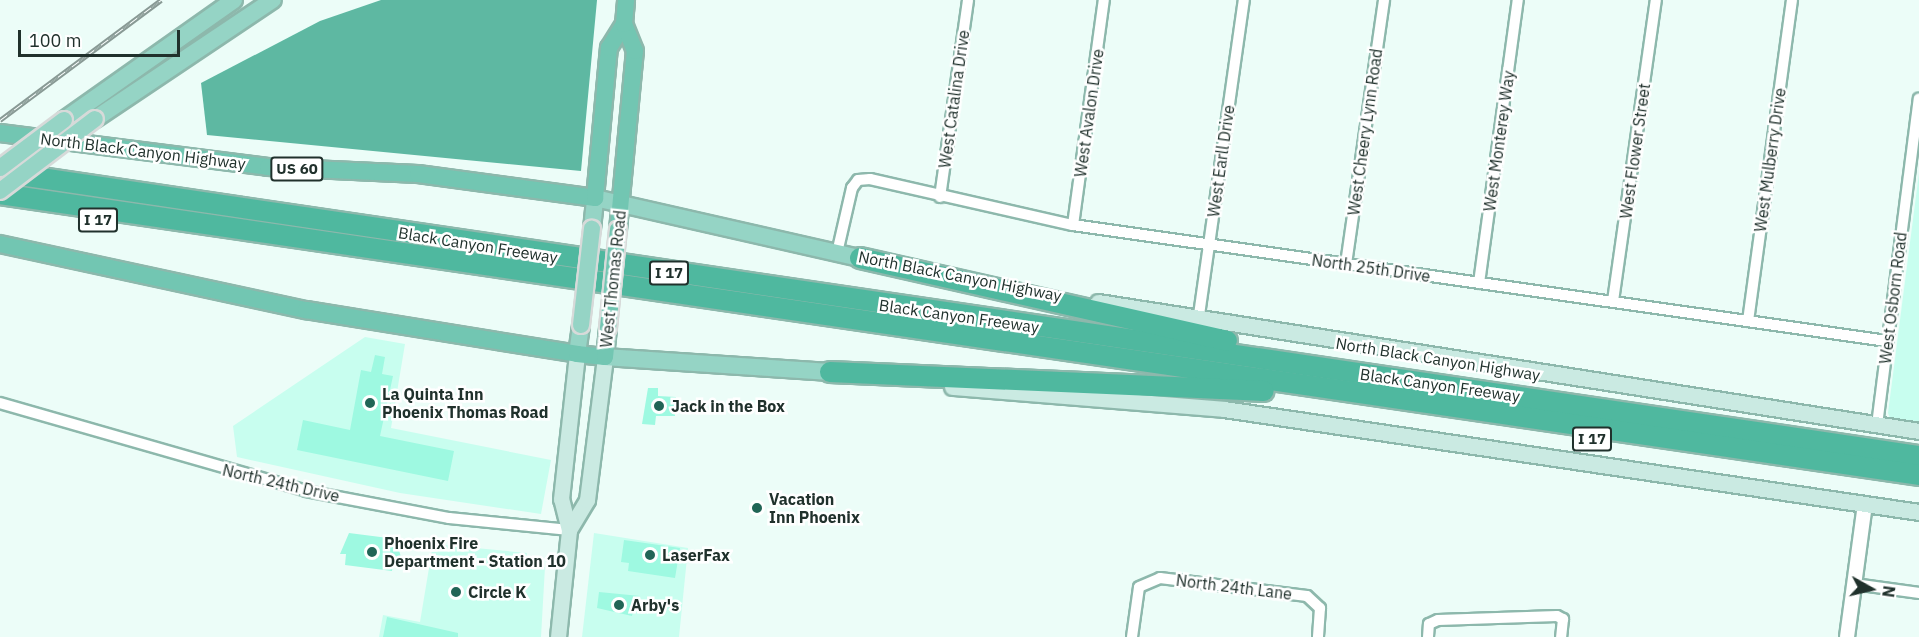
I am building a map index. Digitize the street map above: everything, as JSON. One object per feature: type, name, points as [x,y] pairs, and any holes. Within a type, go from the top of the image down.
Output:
[{"type":"highway","name":"West Thomas Road","points":[[605,357],[622,203],[634,51],[624,24],[626,0]]},
{"type":"highway","name":"West Thomas Road","points":[[595,198],[609,48],[624,24]]},
{"type":"highway","name":"North Black Canyon Highway","points":[[0,133],[268,167],[418,174],[595,198]]},
{"type":"highway","name":"Black Canyon Freeway","points":[[0,170],[1919,456]]},
{"type":"highway","points":[[0,193],[1919,475]]},
{"type":"highway","name":"Black Canyon Freeway","points":[[0,207],[1919,487]]},
{"type":"highway","points":[[0,244],[306,310],[605,357]]},
{"type":"highway","points":[[860,258],[1240,343],[1298,364]]},
{"type":"highway","points":[[830,372],[1264,391]]},
{"type":"main road","points":[[0,170],[118,79],[213,0]]},
{"type":"main road","points":[[118,79],[234,0]]},
{"type":"main road","points":[[0,193],[95,119],[273,0]]},
{"type":"main road","name":"North Black Canyon Highway","points":[[595,198],[860,258],[1198,322],[1919,431]]},
{"type":"main road","name":"West Thomas Road","points":[[558,637],[569,530],[561,499],[595,198]]},
{"type":"main road","points":[[605,357],[830,372],[856,379],[1215,408],[1919,512]]},
{"type":"main road","name":"West Thomas Road","points":[[569,530],[587,500],[605,357]]},
{"type":"street","name":"West Catalina Drive","points":[[940,197],[968,0]]},
{"type":"street","name":"West Avalon Drive","points":[[1073,225],[1104,0]]},
{"type":"street","name":"West Earll Drive","points":[[1198,322],[1244,0]]},
{"type":"street","name":"West Cheery Lynn Road","points":[[1346,264],[1384,0]]},
{"type":"street","name":"West Monterey Way","points":[[1479,282],[1518,0]]},
{"type":"street","name":"West Flower Street","points":[[1613,301],[1656,0]]},
{"type":"street","name":"West Mulberry Drive","points":[[1748,321],[1792,0]]},
{"type":"street","name":"West Osborn Road","points":[[1877,425],[1919,99]]},
{"type":"street","name":"North 25th Drive","points":[[837,252],[858,180],[1073,225],[1887,341]]},
{"type":"street","name":"North 24th Drive","points":[[0,403],[306,491],[449,518],[569,530]]},
{"type":"street","points":[[1847,637],[1865,504]]},
{"type":"street","name":"North 24th Lane","points":[[1132,637],[1143,582],[1182,579],[1307,596],[1320,608],[1318,637]]},
{"type":"street","points":[[1854,584],[1919,593]]},
{"type":"street","points":[[1428,637],[1429,624],[1563,619],[1561,637]]},
{"type":"shaded area","points":[[381,0],[597,0],[581,171],[207,135],[201,83],[320,21]]},
{"type":"shaded area","points":[[1919,173],[1919,426],[1891,421],[1888,413]]},
{"type":"shaded area","points":[[365,337],[405,344],[391,428],[551,460],[541,514],[400,493],[237,457],[233,426]]},
{"type":"shaded area","points":[[594,533],[688,548],[679,637],[582,637]]},
{"type":"shaded area","points":[[433,544],[527,553],[524,566],[545,567],[541,637],[379,637],[383,615],[420,622]]},
{"type":"building","name":"La Quinta Inn Phoenix Thomas Road","points":[[375,355],[385,357],[382,374],[393,376],[380,436],[454,451],[448,481],[297,450],[303,420],[350,430],[361,370],[371,372]]},
{"type":"building","name":"Jack in the Box","points":[[648,388],[658,388],[658,396],[676,397],[675,416],[656,416],[655,425],[642,424]]},
{"type":"building","name":"Phoenix Fire Department - Station 10","points":[[349,533],[396,539],[402,561],[393,561],[392,571],[345,565],[346,554],[340,554]]},
{"type":"building","name":"LaserFax","points":[[624,540],[680,548],[675,578],[628,571],[629,563],[621,562]]},
{"type":"building","name":"Arby's","points":[[599,592],[640,596],[639,607],[634,606],[632,616],[597,608]]},
{"type":"building","points":[[387,617],[458,633],[458,637],[383,637]]},
{"type":"railway","points":[[0,120],[161,0]]},
{"type":"place","name":"La Quinta Inn Phoenix Thomas Road","points":[[370,403]]},
{"type":"place","name":"Jack in the Box","points":[[659,406]]},
{"type":"place","name":"Vacation Inn Phoenix","points":[[757,508]]},
{"type":"place","name":"Phoenix Fire Department - Station 10","points":[[372,552]]},
{"type":"place","name":"LaserFax","points":[[650,555]]},
{"type":"place","name":"Circle K","points":[[456,592]]},
{"type":"place","name":"Arby's","points":[[619,605]]}]
